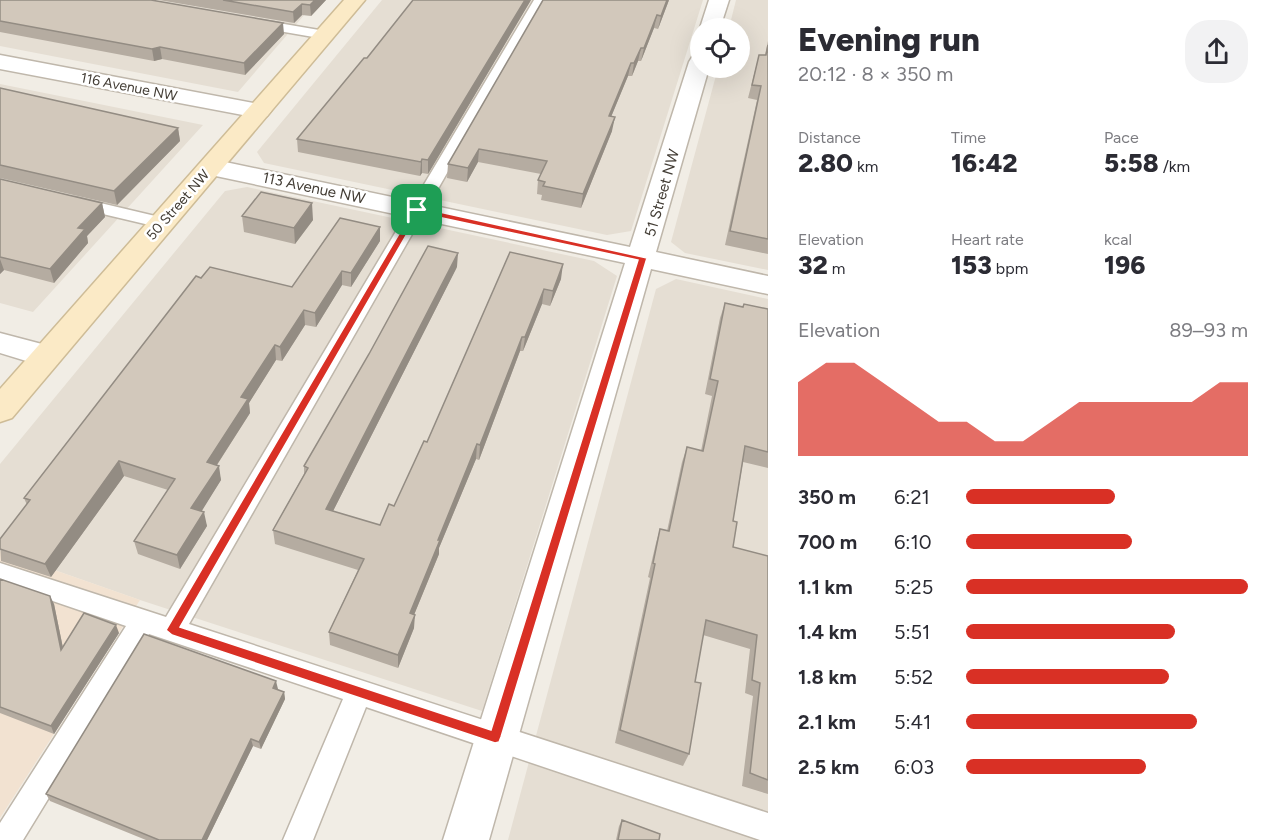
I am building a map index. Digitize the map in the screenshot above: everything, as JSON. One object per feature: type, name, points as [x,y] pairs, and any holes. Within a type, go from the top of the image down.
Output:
[{"type":"main road","name":"50 Street NW","points":[[0,410],[355,0]]},
{"type":"street","points":[[713,18],[719,0]]},
{"type":"street","name":"116 Avenue NW","points":[[0,62],[259,111]]},
{"type":"street","name":"51 Street NW","points":[[466,840],[495,737],[695,78]]},
{"type":"street","name":"113 Avenue NW","points":[[211,167],[768,285]]},
{"type":"street","points":[[0,343],[46,356]]},
{"type":"lane","points":[[172,630],[540,0]]},
{"type":"lane","points":[[247,21],[325,35]]},
{"type":"lane","points":[[58,198],[162,223]]},
{"type":"lane","points":[[0,573],[768,828]]},
{"type":"lane","points":[[6,840],[144,620]]},
{"type":"lane","points":[[298,840],[359,692]]},
{"type":"shaded area","points":[[0,0],[317,0],[238,92],[0,46]]},
{"type":"shaded area","points":[[382,0],[703,0],[697,18],[690,18],[690,42],[631,231],[607,235],[264,163],[257,152]]},
{"type":"shaded area","points":[[736,0],[768,0],[768,270],[685,253],[671,242],[715,78],[750,78],[750,18],[732,18]]},
{"type":"shaded area","points":[[0,84],[203,125],[33,312],[0,303]]},
{"type":"shaded area","points":[[247,187],[594,261],[617,276],[482,711],[140,600],[0,551],[0,464],[225,191]]},
{"type":"shaded area","points":[[676,279],[768,299],[768,840],[508,840],[656,289]]},
{"type":"shaded area","points":[[0,551],[140,600],[0,818]]},
{"type":"building","points":[[0,0],[151,0],[283,23],[244,63],[160,47],[152,49],[0,21]]},
{"type":"building","points":[[223,0],[315,0],[310,5],[302,4],[293,12]]},
{"type":"building","points":[[413,0],[525,0],[428,160],[422,159],[421,162],[297,139],[364,58],[367,58]]},
{"type":"building","points":[[543,0],[667,0],[661,16],[657,15],[644,48],[641,48],[634,63],[631,63],[609,116],[615,117],[583,194],[543,186],[545,182],[538,180],[547,161],[479,149],[468,168],[448,164]]},
{"type":"building","points":[[768,45],[768,239],[730,231],[761,86],[752,85],[759,55],[766,55]]},
{"type":"building","points":[[0,88],[178,128],[114,191],[0,165]]},
{"type":"building","points":[[0,179],[102,203],[78,228],[85,229],[50,269],[0,257]]},
{"type":"building","points":[[261,192],[312,203],[294,228],[242,216]]},
{"type":"building","points":[[340,218],[380,227],[351,273],[342,271],[315,313],[304,310],[280,347],[275,345],[241,397],[248,399],[207,462],[219,466],[191,508],[204,512],[177,555],[134,541],[175,479],[119,461],[45,564],[0,549],[0,539],[30,500],[24,498],[196,276],[201,278],[210,267],[292,287]]},
{"type":"building","points":[[428,246],[458,253],[326,509],[380,525],[389,504],[394,506],[424,441],[427,442],[510,252],[563,264],[553,291],[544,289],[525,337],[522,337],[480,445],[477,444],[438,540],[440,540],[410,613],[415,615],[398,655],[329,632],[364,559],[273,530],[308,468],[304,466]]},
{"type":"building","points":[[725,303],[768,309],[768,452],[745,446],[733,521],[737,522],[733,547],[768,556],[768,780],[750,773],[760,683],[752,680],[757,635],[706,620],[695,682],[701,683],[689,754],[620,730],[655,564],[653,563],[660,529],[669,531],[687,447],[703,451],[718,381],[710,379]]},
{"type":"building","points":[[0,579],[50,596],[61,650],[84,613],[116,625],[51,726],[0,707]]},
{"type":"building","points":[[144,634],[276,681],[273,688],[284,692],[259,742],[251,739],[202,840],[159,840],[46,794]]},
{"type":"building","points":[[622,820],[660,834],[659,840],[618,840]]},
{"type":"route","points":[[417,210],[642,258],[495,737],[172,630],[417,210]]}]
